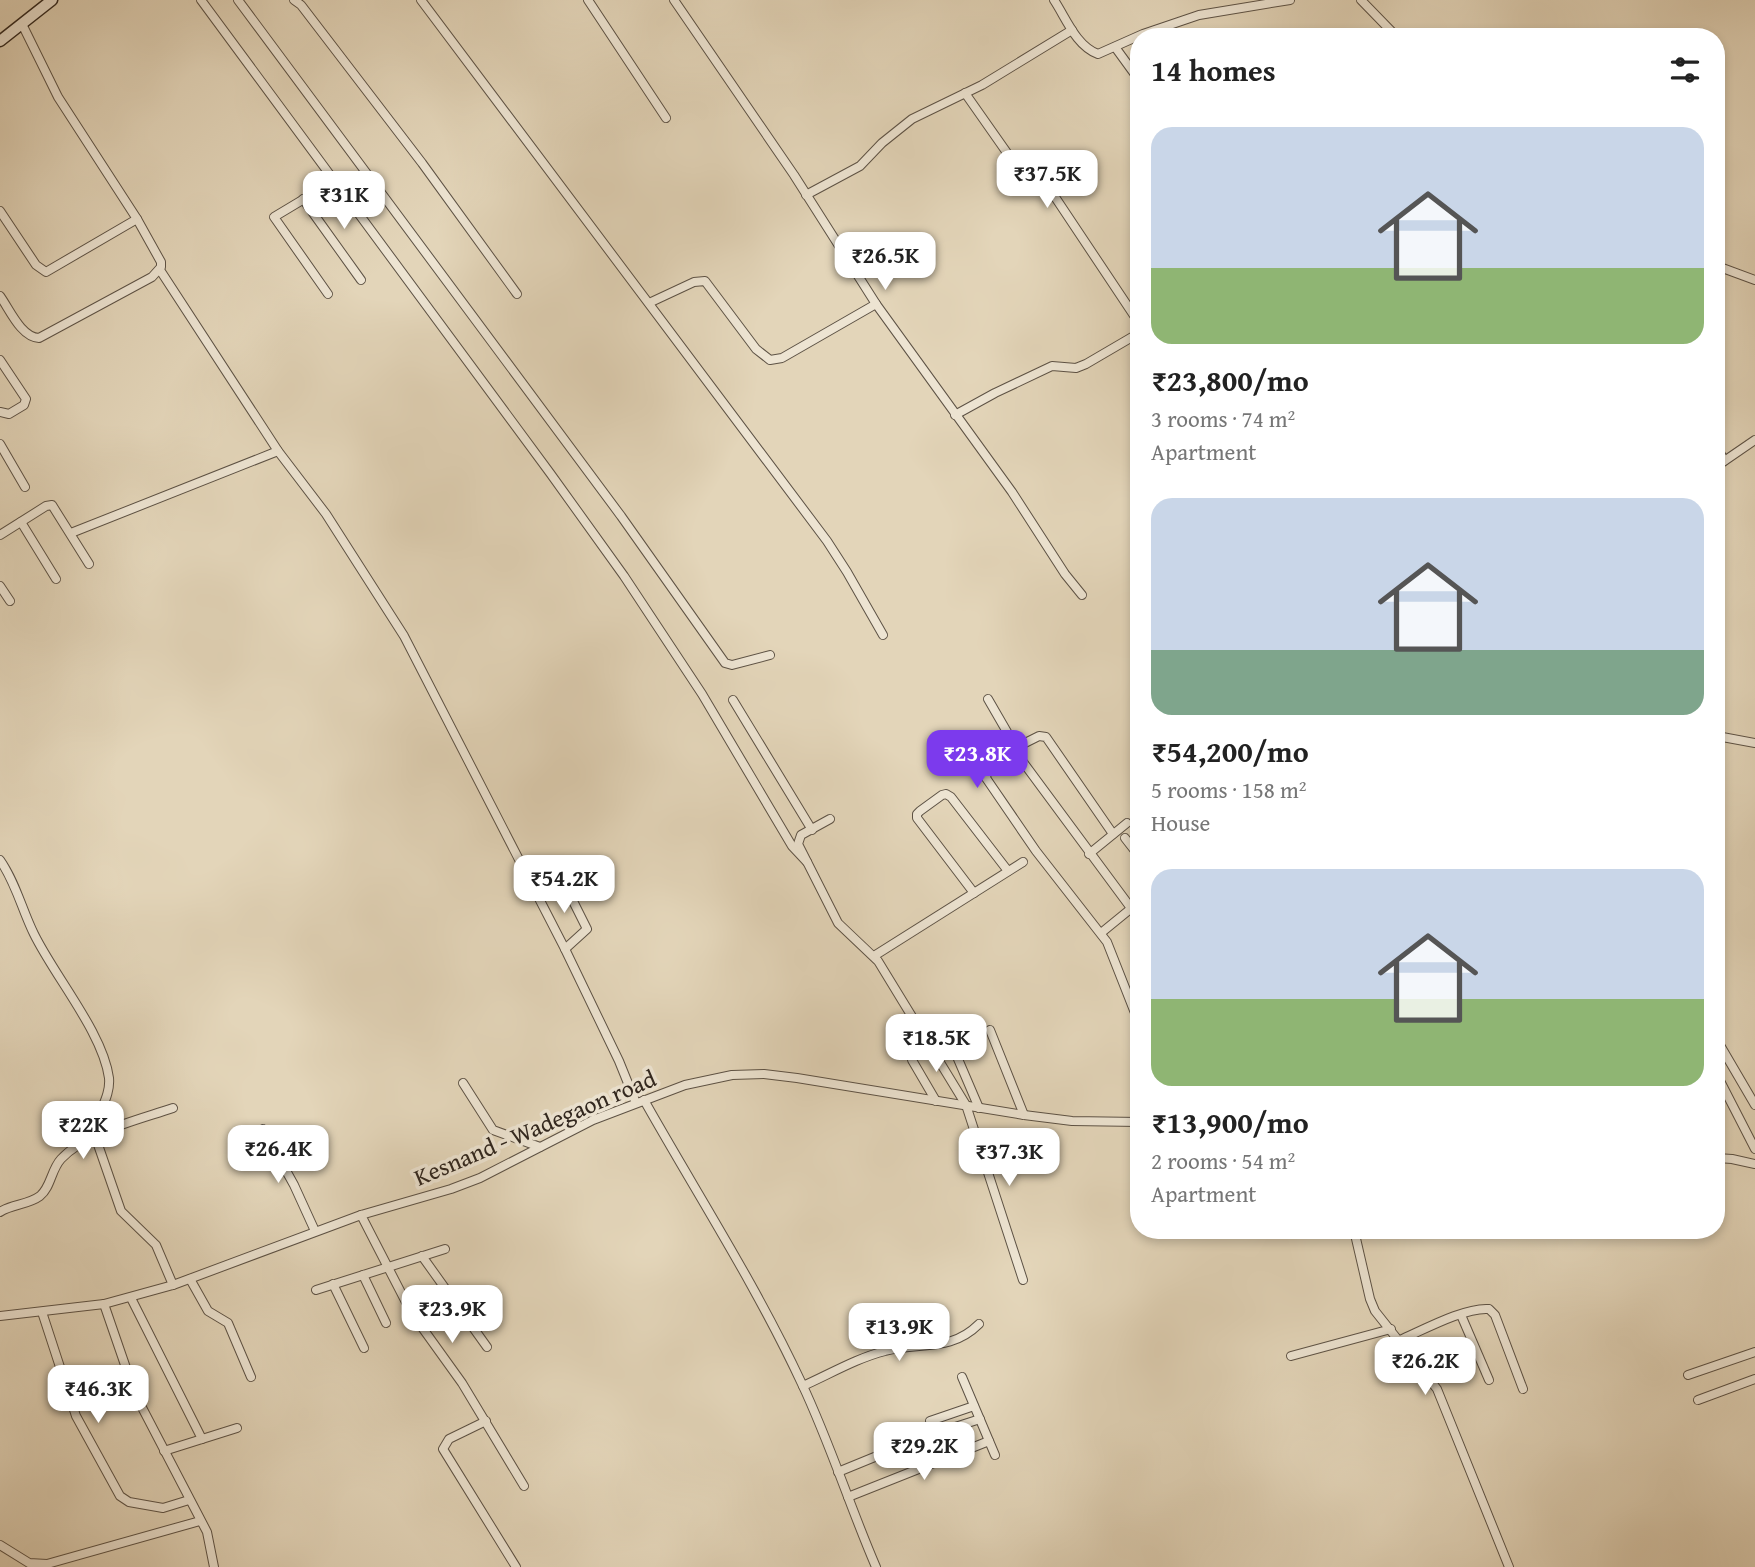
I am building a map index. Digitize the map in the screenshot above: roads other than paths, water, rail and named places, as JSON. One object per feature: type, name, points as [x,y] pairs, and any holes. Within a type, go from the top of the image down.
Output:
[{"type":"main road","points":[[0,41],[52,0]]},
{"type":"street","points":[[201,0],[624,576],[702,694],[795,851],[807,862]]},
{"type":"street","points":[[238,0],[621,516],[725,663],[732,665],[771,655]]},
{"type":"street","points":[[294,0],[301,5],[358,79],[517,294]]},
{"type":"street","points":[[421,0],[827,541],[848,572],[883,635]]},
{"type":"street","points":[[588,0],[666,118]]},
{"type":"street","points":[[674,0],[876,304],[1012,492],[1082,595]]},
{"type":"street","points":[[1161,28],[1209,12],[1267,6],[1290,0]]},
{"type":"street","points":[[1364,3],[1378,0]]},
{"type":"street","points":[[1057,1],[1072,30],[1093,53],[1098,54],[1130,40]]},
{"type":"street","points":[[1364,3],[1388,28]]},
{"type":"street","points":[[22,24],[64,107],[137,219],[161,262],[160,270],[278,451],[326,514],[404,636],[565,949],[618,1061],[748,1278],[803,1386],[876,1567]]},
{"type":"street","points":[[806,195],[860,166],[912,119],[965,93],[1072,30]]},
{"type":"street","points":[[1115,47],[1130,68]]},
{"type":"street","points":[[965,93],[1019,170],[1041,182],[1053,194],[1130,310]]},
{"type":"street","points":[[328,294],[274,218],[334,181]]},
{"type":"street","points":[[303,198],[361,281]]},
{"type":"street","points":[[0,211],[36,265],[46,272],[137,219]]},
{"type":"street","points":[[1725,269],[1755,280]]},
{"type":"street","points":[[0,296],[24,331],[31,337],[39,338],[152,277],[160,270]]},
{"type":"street","points":[[649,303],[694,282],[705,281],[755,349],[770,360],[782,358],[876,304]]},
{"type":"street","points":[[955,415],[1052,366],[1076,368],[1130,338]]},
{"type":"street","points":[[0,360],[26,399],[23,405],[9,414],[0,412]]},
{"type":"street","points":[[1725,460],[1755,440]]},
{"type":"street","points":[[0,444],[25,487]]},
{"type":"street","points":[[71,533],[278,451]]},
{"type":"street","points":[[0,535],[46,506],[52,505],[89,564]]},
{"type":"street","points":[[21,522],[56,579]]},
{"type":"street","points":[[0,586],[10,601]]},
{"type":"street","points":[[988,699],[1017,745],[1016,756]]},
{"type":"street","points":[[733,700],[812,830]]},
{"type":"street","points":[[1017,745],[1039,736],[1046,737],[1114,834]]},
{"type":"street","points":[[1725,737],[1755,743]]},
{"type":"street","points":[[1130,907],[1020,758],[1007,757],[988,768],[986,778],[1036,851],[1101,933],[1116,961],[1130,999]]},
{"type":"street","points":[[974,893],[917,818],[920,811],[942,795],[951,797],[1008,871]]},
{"type":"street","points":[[830,819],[802,835],[798,841],[838,923],[874,956],[966,1105],[1023,1280]]},
{"type":"street","points":[[1089,854],[1127,823]]},
{"type":"street","points":[[1125,838],[1130,844]]},
{"type":"street","points":[[0,860],[11,878],[34,934],[83,1015],[103,1057],[109,1089],[95,1128],[95,1136],[121,1211],[156,1245],[173,1285]]},
{"type":"street","points":[[874,956],[1023,862]]},
{"type":"street","points":[[563,881],[587,929],[565,949]]},
{"type":"street","points":[[1101,933],[1130,909]]},
{"type":"street","points":[[990,1030],[1024,1115]]},
{"type":"street","points":[[929,1044],[915,1054],[912,1060],[936,1101]]},
{"type":"street","points":[[952,1045],[979,1108]]},
{"type":"street","points":[[1725,1054],[1755,1105]]},
{"type":"street","name":"Kesnand - Wadegaon road","points":[[0,1316],[104,1304],[173,1285],[361,1215],[452,1189],[593,1120],[640,1101],[710,1079],[732,1075],[764,1074],[1072,1121],[1130,1122]]},
{"type":"street","points":[[463,1083],[493,1130],[540,1147]]},
{"type":"street","points":[[1725,1091],[1755,1149]]},
{"type":"street","points":[[0,1212],[15,1204],[34,1200],[42,1194],[60,1161],[95,1136],[173,1108]]},
{"type":"street","points":[[262,1129],[294,1185],[315,1231]]},
{"type":"street","points":[[1745,1160],[1755,1155]]},
{"type":"street","points":[[1725,1159],[1745,1160],[1755,1164]]},
{"type":"street","points":[[361,1215],[411,1312],[486,1420],[524,1486]]},
{"type":"street","points":[[1356,1239],[1375,1311],[1429,1377],[1444,1405],[1509,1567]]},
{"type":"street","points":[[317,1290],[445,1249]]},
{"type":"street","points":[[422,1256],[487,1347]]},
{"type":"street","points":[[362,1275],[386,1323]]},
{"type":"street","points":[[190,1279],[208,1311],[228,1323],[251,1377]]},
{"type":"street","points":[[333,1284],[364,1348]]},
{"type":"street","points":[[131,1298],[202,1439]]},
{"type":"street","points":[[104,1304],[130,1382],[209,1539],[214,1567]]},
{"type":"street","points":[[1400,1340],[1481,1308],[1489,1309],[1495,1315],[1522,1389]]},
{"type":"street","points":[[42,1312],[76,1416],[120,1496],[129,1502],[163,1508],[189,1500]]},
{"type":"street","points":[[1461,1315],[1489,1380]]},
{"type":"street","points":[[803,1386],[882,1351],[946,1343],[967,1335],[979,1324]]},
{"type":"street","points":[[1291,1356],[1391,1329]]},
{"type":"street","points":[[1688,1375],[1755,1352]]},
{"type":"street","points":[[962,1377],[995,1455]]},
{"type":"street","points":[[1698,1400],[1755,1379]]},
{"type":"street","points":[[930,1421],[974,1406]]},
{"type":"street","points":[[838,1472],[922,1438],[980,1419]]},
{"type":"street","points":[[486,1420],[449,1439],[443,1449],[516,1567]]},
{"type":"street","points":[[164,1451],[237,1428]]},
{"type":"street","points":[[848,1497],[989,1441]]},
{"type":"street","points":[[0,1545],[29,1563],[47,1564],[200,1521]]}]
